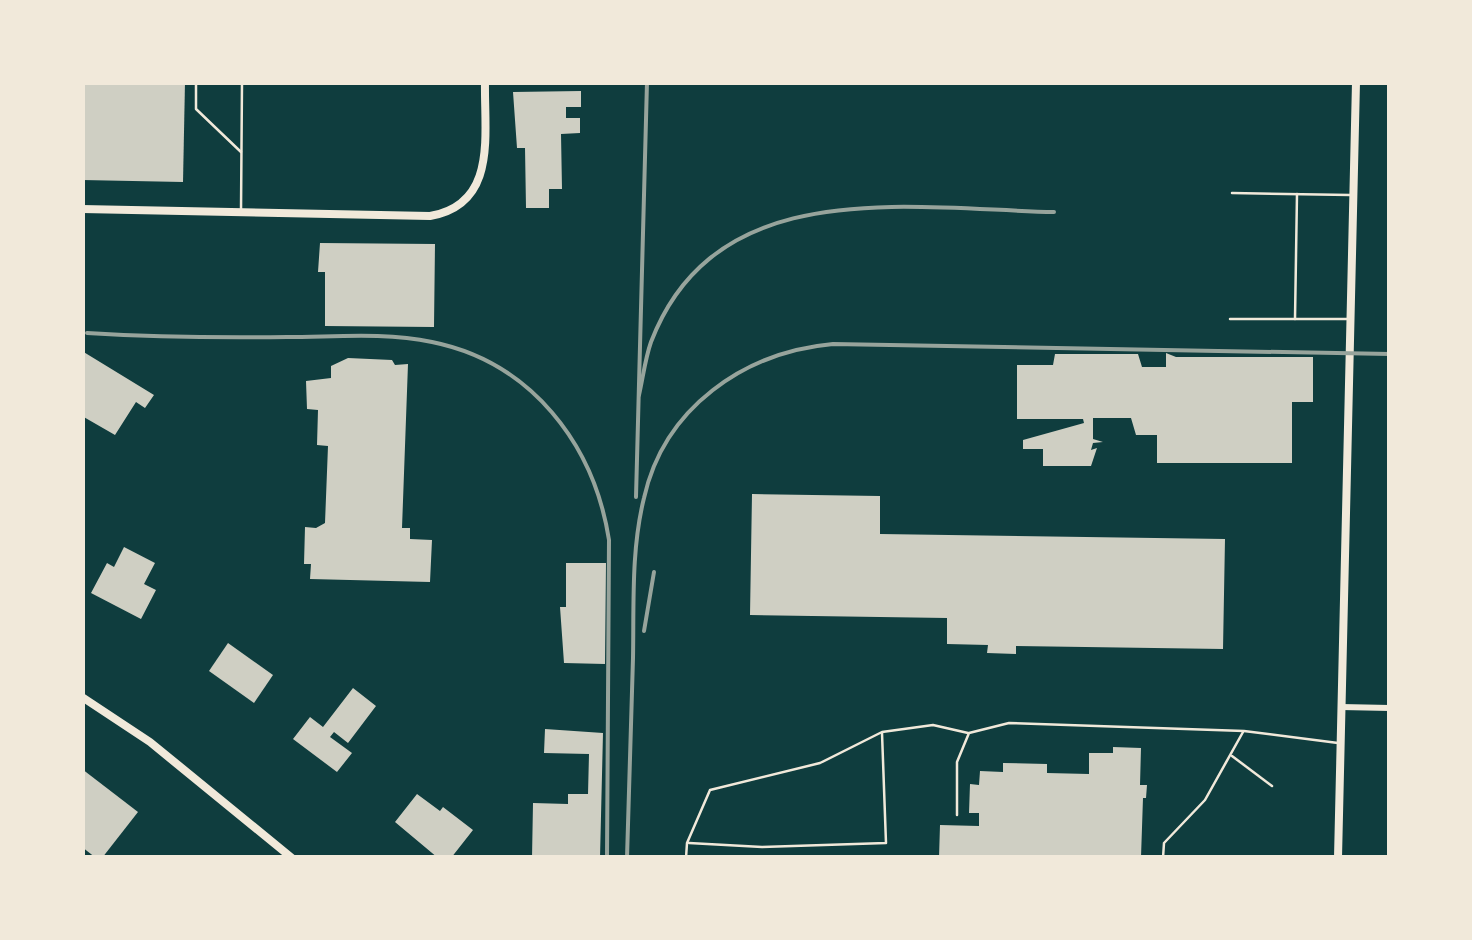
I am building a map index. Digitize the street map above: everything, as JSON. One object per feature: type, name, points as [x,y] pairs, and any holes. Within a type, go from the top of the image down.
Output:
[{"type":"street","points":[[82,210],[430,216],[444,213],[468,197],[480,179],[485,82]]},
{"type":"street","points":[[1338,856],[1356,82]]},
{"type":"street","points":[[82,697],[150,742],[292,858]]},
{"type":"street","points":[[1339,707],[1390,708]]},
{"type":"lane","points":[[196,82],[196,108],[242,153]]},
{"type":"lane","points":[[241,212],[242,82]]},
{"type":"lane","points":[[1232,193],[1352,196]]},
{"type":"lane","points":[[1295,319],[1297,194]]},
{"type":"lane","points":[[1230,318],[1350,319]]},
{"type":"lane","points":[[686,858],[686,843],[710,790],[820,763],[882,732],[933,724],[969,733],[1009,723],[1244,731],[1339,743]]},
{"type":"lane","points":[[1164,858],[1164,843],[1205,800],[1244,731]]},
{"type":"lane","points":[[686,843],[762,847],[886,843],[882,732]]},
{"type":"lane","points":[[957,815],[957,762],[969,733]]},
{"type":"lane","points":[[1230,755],[1272,786]]},
{"type":"lane","points":[[761,858],[762,847]]},
{"type":"building","points":[[82,82],[185,82],[183,182],[82,180]]},
{"type":"building","points":[[581,91],[581,107],[566,107],[566,118],[580,118],[580,133],[561,134],[562,189],[549,189],[549,208],[526,208],[525,148],[517,148],[513,92]]},
{"type":"building","points":[[320,243],[435,244],[434,327],[325,326],[325,272],[318,272]]},
{"type":"building","points":[[82,351],[154,395],[145,408],[136,402],[115,435],[82,416]]},
{"type":"building","points":[[1166,353],[1176,357],[1313,357],[1313,402],[1292,402],[1292,463],[1157,463],[1157,435],[1136,435],[1131,418],[1093,418],[1093,439],[1103,442],[1093,443],[1091,450],[1097,448],[1091,466],[1043,466],[1043,449],[1023,449],[1023,440],[1084,423],[1083,419],[1017,419],[1017,365],[1053,365],[1055,354],[1138,354],[1142,367],[1166,367]]},
{"type":"building","points":[[348,358],[408,364],[402,528],[410,528],[410,539],[432,540],[430,582],[310,579],[311,564],[304,564],[305,527],[316,528],[325,523],[328,446],[317,445],[318,410],[307,409],[306,381],[331,378],[331,366]]},
{"type":"building","points":[[752,494],[880,496],[880,534],[1225,539],[1223,649],[1016,646],[1016,654],[987,653],[988,645],[947,644],[947,618],[750,615]]},
{"type":"building","points":[[124,547],[155,563],[144,584],[156,590],[141,619],[91,593],[107,563],[114,567]]},
{"type":"building","points":[[566,563],[606,563],[605,664],[564,663],[560,607],[566,607]]},
{"type":"building","points":[[228,643],[273,675],[254,703],[209,671]]},
{"type":"building","points":[[353,688],[376,706],[348,743],[334,732],[330,737],[352,753],[337,772],[293,739],[310,717],[323,727]]},
{"type":"building","points":[[545,729],[603,733],[600,858],[532,858],[533,803],[568,804],[568,794],[588,794],[589,754],[544,753]]},
{"type":"building","points":[[1113,747],[1141,748],[1140,785],[1147,785],[1141,857],[939,858],[940,825],[979,826],[979,813],[969,813],[970,784],[979,785],[980,771],[1003,772],[1003,763],[1047,764],[1047,773],[1089,774],[1089,753],[1113,753]]},
{"type":"building","points":[[82,769],[138,812],[102,858],[82,847]]},
{"type":"building","points":[[417,794],[440,811],[443,807],[473,830],[451,858],[438,858],[395,822]]},
{"type":"railway","points":[[636,497],[647,82]]},
{"type":"railway","points":[[639,395],[651,342],[681,288],[721,250],[769,226],[822,212],[880,207],[1054,212]]},
{"type":"railway","points":[[87,333],[378,336],[432,342],[467,352],[499,368],[528,388],[552,412],[589,471],[609,540],[607,858]]},
{"type":"railway","points":[[627,858],[634,578],[644,498],[669,437],[713,390],[769,359],[833,344],[1390,354]]},
{"type":"railway","points":[[644,631],[654,572]]}]
